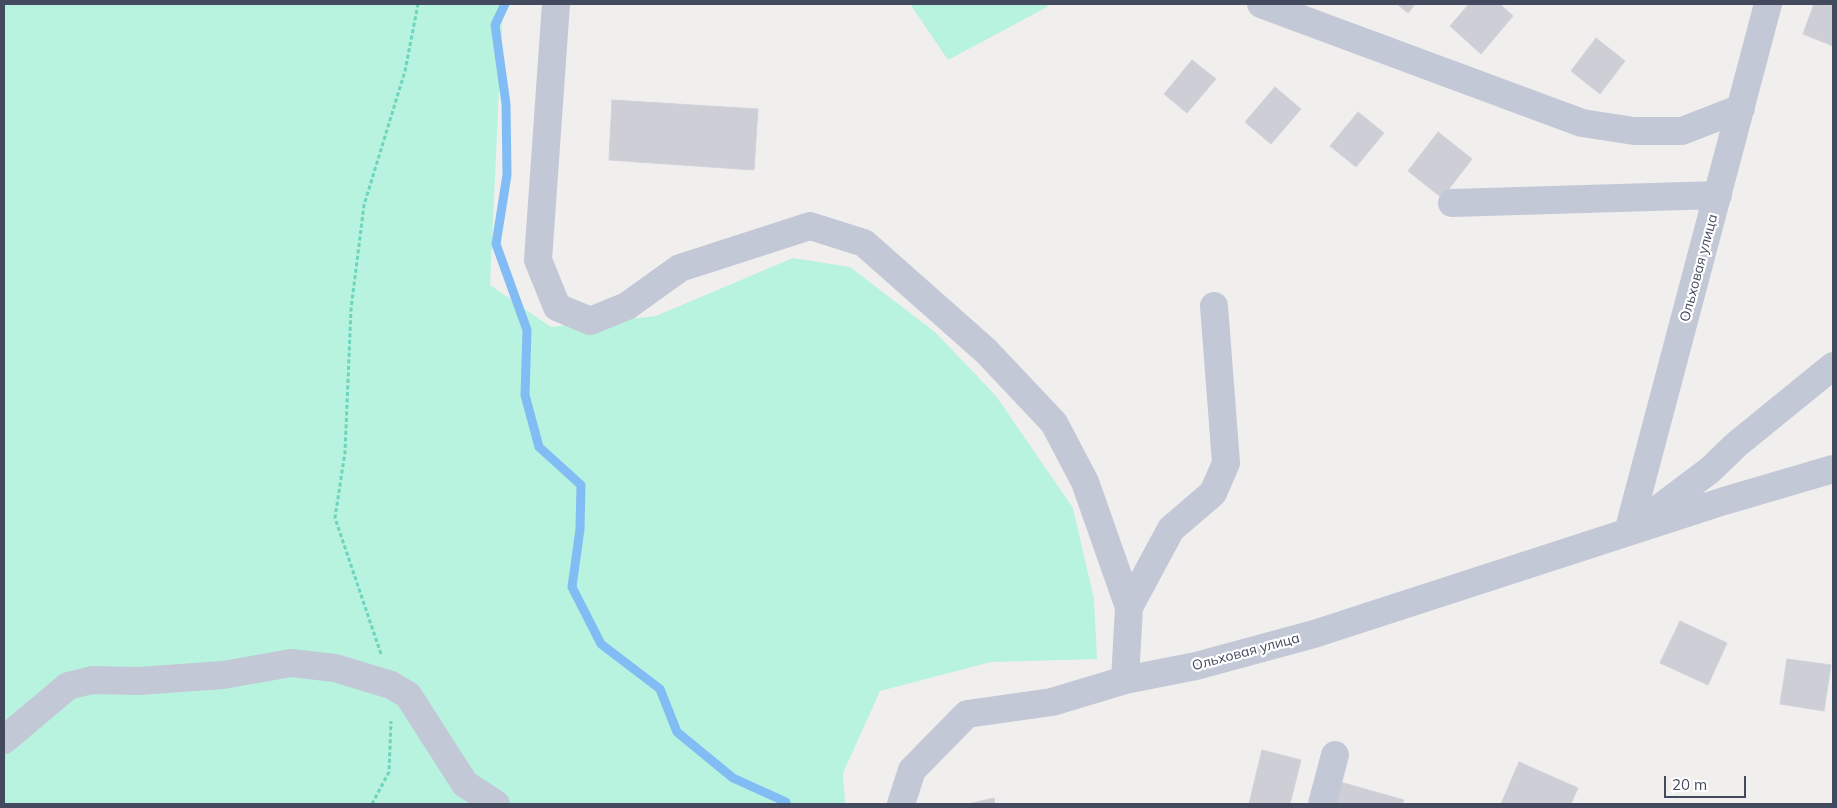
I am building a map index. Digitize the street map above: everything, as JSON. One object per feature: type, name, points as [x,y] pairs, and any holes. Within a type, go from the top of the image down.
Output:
[{"type":"street","points":[[556,4],[538,260],[556,307],[590,321],[627,306],[680,268],[810,226],[864,243],[986,351],[1054,423],[1084,482],[1129,607],[1125,680]]},
{"type":"street","points":[[1261,4],[1582,122],[1634,131],[1682,131],[1741,108]]},
{"type":"street","name":"Ольховая улица","points":[[1628,532],[1768,4]]},
{"type":"street","points":[[1452,203],[1718,195]]},
{"type":"street","points":[[1129,607],[1171,529],[1213,492],[1226,463],[1214,306]]},
{"type":"street","points":[[1628,532],[1710,470],[1737,444],[1833,366]]},
{"type":"street","name":"Ольховая улица","points":[[901,804],[912,770],[967,714],[1052,702],[1125,680],[1196,666],[1314,634],[1628,532],[1833,469]]},
{"type":"street","points":[[4,740],[68,686],[92,680],[139,681],[224,675],[291,663],[335,668],[392,685],[408,695],[464,784],[496,804]]},
{"type":"street","points":[[1322,804],[1335,755]]},
{"type":"path","points":[[372,804],[389,772],[392,685],[335,518],[346,452],[351,309],[364,205],[405,71],[418,4]]},
{"type":"green space","points":[[4,4],[503,4],[490,285],[551,327],[656,316],[793,258],[850,267],[935,332],[996,396],[1073,508],[1094,599],[1097,659],[991,662],[880,691],[843,773],[845,804],[4,804]]},
{"type":"green space","points":[[910,4],[1049,4],[1047,7],[948,60]]},
{"type":"building","points":[[1397,4],[1415,4],[1408,13]]},
{"type":"building","points":[[1469,4],[1500,4],[1513,16],[1481,54],[1450,26]]},
{"type":"building","points":[[1814,4],[1833,6],[1833,46],[1803,34]]},
{"type":"building","points":[[1596,38],[1625,61],[1600,94],[1571,71]]},
{"type":"building","points":[[1192,60],[1216,79],[1187,113],[1164,94]]},
{"type":"building","points":[[1275,87],[1301,109],[1271,144],[1245,122]]},
{"type":"building","points":[[612,100],[758,109],[754,170],[609,160]]},
{"type":"building","points":[[1358,112],[1384,133],[1356,167],[1330,146]]},
{"type":"building","points":[[1438,132],[1472,159],[1442,198],[1408,171]]},
{"type":"building","points":[[1680,621],[1727,643],[1708,685],[1660,663]]},
{"type":"building","points":[[1787,659],[1831,665],[1824,711],[1780,704]]},
{"type":"building","points":[[1262,750],[1301,760],[1290,804],[1249,804]]},
{"type":"building","points":[[1519,762],[1578,788],[1571,804],[1501,804]]},
{"type":"building","points":[[1340,782],[1404,800],[1402,804],[1333,804]]},
{"type":"building","points":[[994,798],[995,804],[968,804]]},
{"type":"waterway","points":[[505,4],[495,25],[506,104],[507,175],[496,244],[527,330],[525,395],[539,447],[581,485],[580,529],[572,587],[601,644],[660,689],[677,732],[733,778],[786,802],[786,804]]}]
